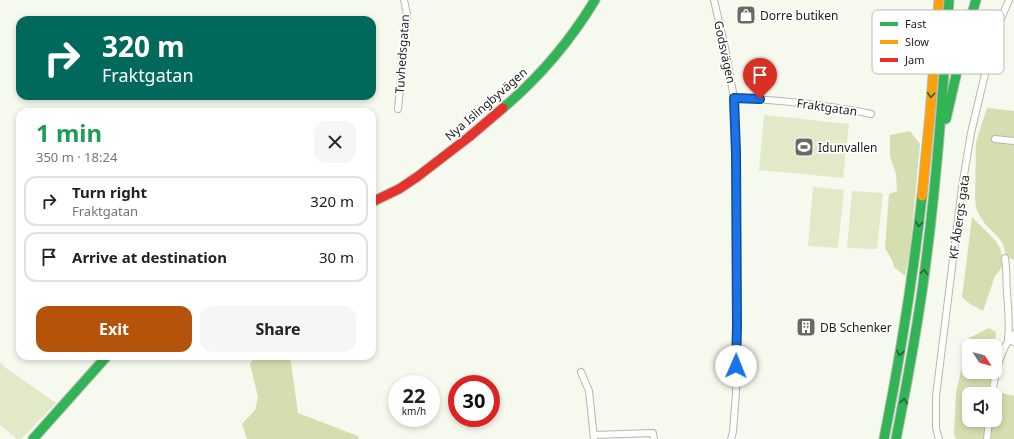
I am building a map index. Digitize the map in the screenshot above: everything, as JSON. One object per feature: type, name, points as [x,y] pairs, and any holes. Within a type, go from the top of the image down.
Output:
[{"type":"main road","name":"Nya Islingbyvägen","points":[[376,200],[407,184],[482,126],[519,94],[556,56],[586,17],[595,0]]},
{"type":"main road","points":[[938,10],[939,0]]},
{"type":"main road","points":[[948,10],[949,0]]},
{"type":"main road","points":[[973,10],[976,0]]},
{"type":"main road","points":[[884,439],[903,337],[918,230],[933,74]]},
{"type":"main road","points":[[896,439],[925,270],[937,158],[943,74]]},
{"type":"main road","points":[[937,158],[956,74]]},
{"type":"main road","points":[[33,439],[102,360]]},
{"type":"street","name":"Tuvhedsgatan","points":[[398,109],[406,14],[404,0]]},
{"type":"street","name":"Godsvägen","points":[[714,0],[734,98],[736,153],[737,326],[734,432],[731,439]]},
{"type":"street","name":"KF Åbergs gata","points":[[1004,12],[1009,0]]},
{"type":"street","name":"KF Åbergs gata","points":[[939,439],[936,428],[936,396],[962,187],[971,133],[985,74]]},
{"type":"street","name":"Fraktgatan","points":[[734,98],[817,105],[871,114]]},
{"type":"street","points":[[995,140],[1014,141]]},
{"type":"street","points":[[1005,258],[1011,341]]},
{"type":"street","points":[[993,387],[1001,356],[1014,334]]},
{"type":"street","points":[[581,372],[588,391],[594,437],[653,433],[654,439]]},
{"type":"street","points":[[987,439],[988,427]]},
{"type":"green space","points":[[987,108],[1014,111],[1014,260],[1006,256],[1003,244],[985,224],[976,208],[976,142]]},
{"type":"green space","name":"Idunvallen","points":[[764,115],[849,124],[843,178],[759,170]]},
{"type":"green space","points":[[910,131],[920,144],[910,252],[905,276],[894,267],[885,248],[889,194],[897,191],[896,174],[890,156],[890,135]]},
{"type":"green space","points":[[813,187],[844,190],[838,248],[808,246]]},
{"type":"green space","points":[[852,191],[883,193],[877,249],[847,248]]},
{"type":"green space","points":[[972,217],[995,240],[1001,250],[1002,267],[995,276],[983,311],[970,304],[962,297]]},
{"type":"green space","points":[[989,328],[996,332],[996,339],[969,338]]},
{"type":"green space","points":[[252,360],[291,360],[298,413],[358,436],[359,439],[247,439],[242,424],[255,410],[258,397],[250,364]]},
{"type":"green space","points":[[0,362],[6,368],[56,403],[21,439],[17,439],[0,425]]},
{"type":"green space","points":[[962,367],[962,379],[991,379],[990,387],[962,387],[962,427],[985,427],[983,439],[956,439],[954,433],[956,392]]},
{"type":"green space","points":[[1002,393],[1014,396],[1014,439],[987,439],[988,427],[1002,427]]},
{"type":"traffic: fast","points":[[503,108],[530,84],[554,58],[575,31],[595,0]]},
{"type":"traffic: fast","points":[[948,10],[949,0]]},
{"type":"traffic: fast","points":[[973,10],[976,0]]},
{"type":"traffic: fast","points":[[896,439],[916,333],[922,290],[933,202],[944,74]]},
{"type":"traffic: fast","points":[[946,119],[956,74]]},
{"type":"traffic: fast","points":[[884,439],[906,318],[922,196]]},
{"type":"traffic: fast","points":[[33,439],[103,360]]},
{"type":"traffic: slow","points":[[938,10],[939,0]]},
{"type":"traffic: slow","points":[[922,196],[933,74]]},
{"type":"traffic: jam","points":[[376,200],[399,189],[417,177],[469,137],[503,108]]},
{"type":"place","name":"Dorre butiken","points":[[746,15]]},
{"type":"place","name":"Idunvallen","points":[[804,147]]},
{"type":"place","name":"DB Schenker","points":[[806,327]]},
{"type":"route","points":[[736,366],[736,153],[734,98],[760,99]]}]
